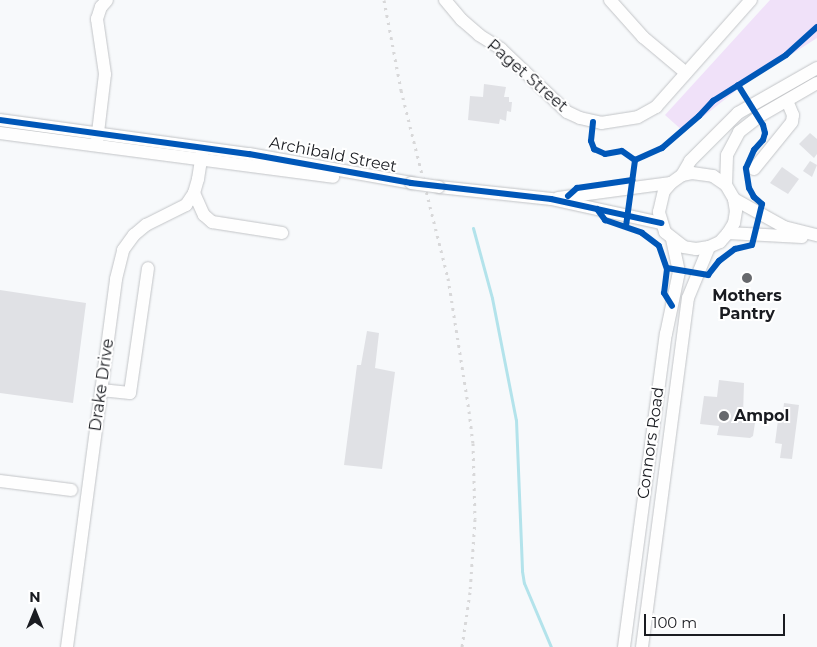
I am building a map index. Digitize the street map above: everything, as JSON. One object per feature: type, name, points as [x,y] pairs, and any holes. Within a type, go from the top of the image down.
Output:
[{"type":"street","points":[[98,140],[105,74],[97,22],[99,10],[107,0]]},
{"type":"street","name":"Paget Street","points":[[445,0],[462,20],[507,54],[566,112],[593,122],[614,122],[633,119],[650,113],[751,0]]},
{"type":"street","points":[[610,0],[643,36],[686,74]]},
{"type":"street","points":[[676,179],[702,173],[713,176],[726,186],[734,200],[736,211],[734,222],[720,242],[709,247],[696,249],[672,240],[661,223],[660,201],[676,179],[690,161],[738,113],[817,68]]},
{"type":"street","points":[[726,186],[727,155],[736,137],[748,124],[817,83]]},
{"type":"street","points":[[754,169],[792,122],[793,115],[787,101]]},
{"type":"street","name":"Archibald Street","points":[[0,120],[98,140],[202,154],[319,176],[378,178],[439,187],[551,199],[661,223]]},
{"type":"street","name":"Archibald Street","points":[[0,134],[98,140]]},
{"type":"street","points":[[202,154],[194,193],[204,215],[212,222],[282,233]]},
{"type":"street","name":"Archibald Street","points":[[551,199],[676,179]]},
{"type":"street","name":"Drake Drive","points":[[67,647],[116,279],[123,250],[134,234],[146,225],[186,205],[194,193]]},
{"type":"street","points":[[734,200],[784,227],[817,236]]},
{"type":"street","points":[[728,233],[817,236]]},
{"type":"street","name":"Connors Road","points":[[624,647],[666,334],[680,272],[672,240]]},
{"type":"street","name":"Connors Road","points":[[642,647],[688,298],[709,247]]},
{"type":"street","points":[[101,390],[130,393],[148,268]]},
{"type":"street","points":[[0,481],[71,490]]},
{"type":"shaded area","points":[[770,0],[817,0],[817,38],[743,85],[684,132],[665,115]]},
{"type":"building","points":[[484,84],[506,87],[504,97],[509,97],[509,102],[512,102],[511,112],[507,111],[506,121],[500,119],[499,124],[468,120],[470,96],[483,97]]},
{"type":"building","points":[[810,133],[817,139],[817,154],[814,158],[799,144]]},
{"type":"building","points":[[810,161],[817,165],[812,177],[803,171]]},
{"type":"building","points":[[782,167],[799,179],[788,194],[770,183]]},
{"type":"building","points":[[0,290],[86,303],[73,403],[0,393]]},
{"type":"building","points":[[367,331],[379,333],[375,368],[395,372],[382,469],[344,465],[357,365],[361,365]]},
{"type":"building","points":[[719,380],[744,383],[743,415],[756,416],[753,436],[750,438],[717,435],[719,426],[700,424],[704,396],[717,397]]},
{"type":"building","points":[[784,403],[799,405],[792,459],[780,458],[782,444],[775,443],[778,420],[782,421]]},
{"type":"waterway","points":[[473,228],[492,298],[516,420],[524,583],[551,647]]},
{"type":"railway","points":[[384,0],[401,90],[448,278],[473,443],[475,519],[470,592],[462,647]]},
{"type":"cycle path","points":[[626,226],[635,160],[662,148],[699,116],[713,101],[786,55],[817,27]]},
{"type":"cycle path","points":[[667,268],[708,275],[719,261],[735,249],[752,245],[762,204],[754,197],[749,188],[746,168],[754,150],[763,140],[765,133],[763,125],[738,85]]},
{"type":"cycle path","points":[[0,120],[249,154],[411,183],[551,199],[661,223]]},
{"type":"cycle path","points":[[593,122],[591,141],[594,149],[605,154],[622,151],[635,160]]},
{"type":"cycle path","points":[[568,196],[577,188],[632,180]]},
{"type":"cycle path","points":[[597,209],[605,220],[642,233],[659,246],[667,269],[664,293],[672,306]]},
{"type":"place","name":"Mothers Pantry","points":[[747,278]]},
{"type":"place","name":"Ampol","points":[[724,416]]}]
